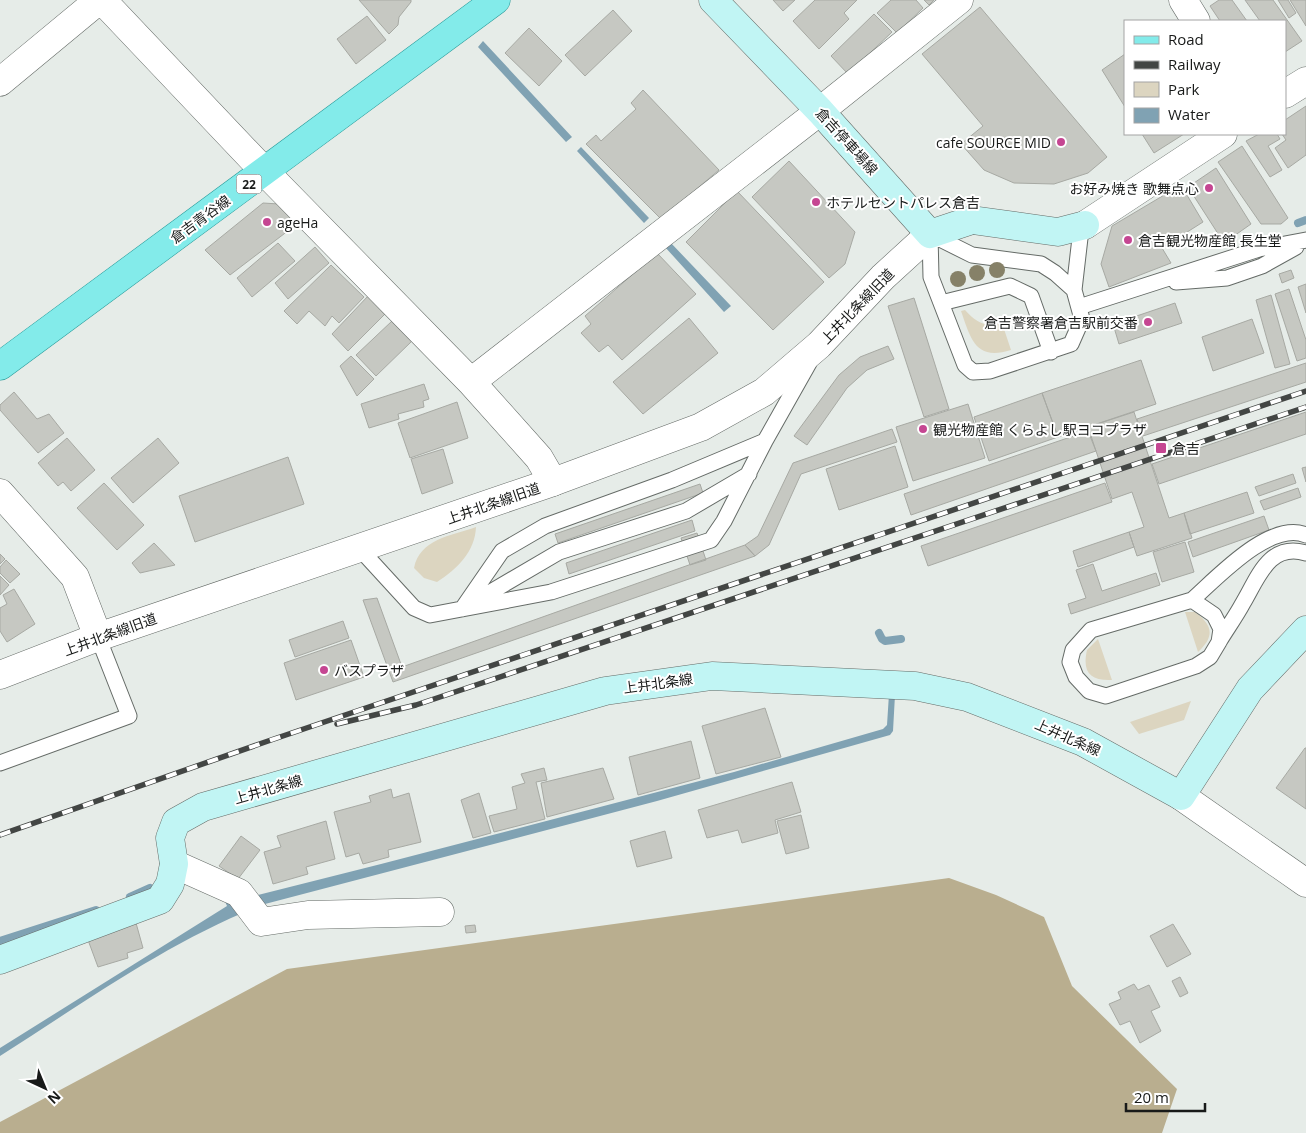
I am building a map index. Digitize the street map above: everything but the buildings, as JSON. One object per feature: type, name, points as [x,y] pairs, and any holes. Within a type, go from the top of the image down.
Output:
[{"type":"main road","name":"倉吉青谷線","points":[[0,366],[496,0]]},
{"type":"main road","name":"倉吉停車場線","points":[[713,0],[820,111],[930,234]]},
{"type":"main road","points":[[930,234],[972,220],[1058,232],[1085,225]]},
{"type":"main road","points":[[1181,796],[1250,689],[1306,630]]},
{"type":"main road","name":"上井北条線","points":[[0,960],[160,900],[170,884],[174,864],[170,838],[176,822],[203,808],[604,691],[712,676],[915,686],[967,697],[1083,742],[1181,796]]},
{"type":"street","points":[[0,82],[100,0],[471,382],[539,458],[553,482]]},
{"type":"street","points":[[471,382],[820,111],[959,0]]},
{"type":"street","points":[[1183,0],[1195,20]]},
{"type":"street","points":[[1286,93],[1306,81]]},
{"type":"street","points":[[1085,225],[1222,135]]},
{"type":"street","name":"上井北条線旧道","points":[[0,675],[98,637],[553,482],[701,427],[764,392],[819,345],[883,277],[930,234]]},
{"type":"street","points":[[0,493],[75,577],[98,637]]},
{"type":"street","points":[[1181,796],[1306,883]]},
{"type":"street","points":[[174,864],[239,893],[261,922],[308,916],[440,912]]},
{"type":"lane","points":[[1074,290],[1055,273],[1041,264],[972,254],[930,234],[931,277],[965,365],[973,372],[990,372],[1071,344],[1082,319],[1074,290],[1080,238],[1085,225]]},
{"type":"lane","points":[[1079,308],[1259,250],[1306,241]]},
{"type":"lane","points":[[941,303],[1010,286],[1032,296],[1051,352]]},
{"type":"lane","points":[[358,548],[414,608],[430,616],[551,592],[711,540],[724,521],[765,441],[819,345]]},
{"type":"lane","points":[[462,609],[502,551],[545,526],[672,480],[765,441]]},
{"type":"lane","points":[[462,609],[559,552],[686,511],[749,474]]},
{"type":"lane","points":[[1306,535],[1279,534],[1254,547],[1192,600],[1090,630],[1073,650],[1070,662],[1076,677],[1089,690],[1106,696],[1196,666],[1210,657],[1243,604],[1259,572],[1276,555],[1288,550],[1306,553]]},
{"type":"lane","points":[[1192,600],[1214,615],[1221,629],[1219,642]]},
{"type":"lane","points":[[0,763],[129,716],[98,637]]},
{"type":"green space","points":[[965,310],[981,323],[991,325],[1002,323],[1011,350],[999,353],[989,352],[982,350],[976,345],[961,311]]},
{"type":"green space","points":[[476,527],[472,544],[464,559],[437,582],[424,578],[414,568],[417,558],[429,545],[447,536]]},
{"type":"green space","points":[[1185,612],[1195,612],[1209,627],[1210,632],[1207,641],[1198,652]]},
{"type":"green space","points":[[1098,639],[1112,680],[1093,677],[1087,669],[1087,650]]},
{"type":"green space","points":[[1191,701],[1184,720],[1139,734],[1130,722]]},
{"type":"shaded area","points":[[949,878],[996,895],[1044,917],[1072,986],[1177,1089],[1162,1133],[0,1133],[0,1122],[287,969]]},
{"type":"water","points":[[483,41],[572,137],[566,142],[478,47]]},
{"type":"water","points":[[581,147],[649,218],[644,223],[577,151]]},
{"type":"water","points":[[670,242],[731,306],[724,312],[665,247]]},
{"type":"water","points":[[889,694],[895,695],[893,731],[890,735],[657,801],[265,904],[230,918],[163,953],[0,1056],[0,1048],[227,906],[224,899],[254,896],[381,864],[734,772],[883,729],[887,725]]},
{"type":"waterway","points":[[1298,223],[1306,220]]},
{"type":"waterway","points":[[879,633],[885,641],[901,639]]},
{"type":"waterway","points":[[130,897],[150,888]]},
{"type":"waterway","points":[[0,941],[96,910]]},
{"type":"railway","points":[[0,835],[271,740],[1306,391]]},
{"type":"railway","points":[[337,724],[416,705],[1306,407]]},
{"type":"place","name":"cafe SOURCE MID","points":[[1061,142]]},
{"type":"place","name":"お好み焼き 歌舞点心","points":[[1209,188]]},
{"type":"place","name":"ホテルセントパレス倉吉","points":[[816,202]]},
{"type":"place","name":"ageHa","points":[[267,222]]},
{"type":"place","name":"倉吉観光物産館 長生堂","points":[[1128,240]]},
{"type":"place","name":"倉吉警察署倉吉駅前交番","points":[[1148,322]]},
{"type":"place","name":"観光物産館 くらよし駅ヨコプラザ","points":[[923,429]]},
{"type":"place","name":"倉吉","points":[[1161,448]]},
{"type":"place","name":"バスプラザ","points":[[324,670]]}]
